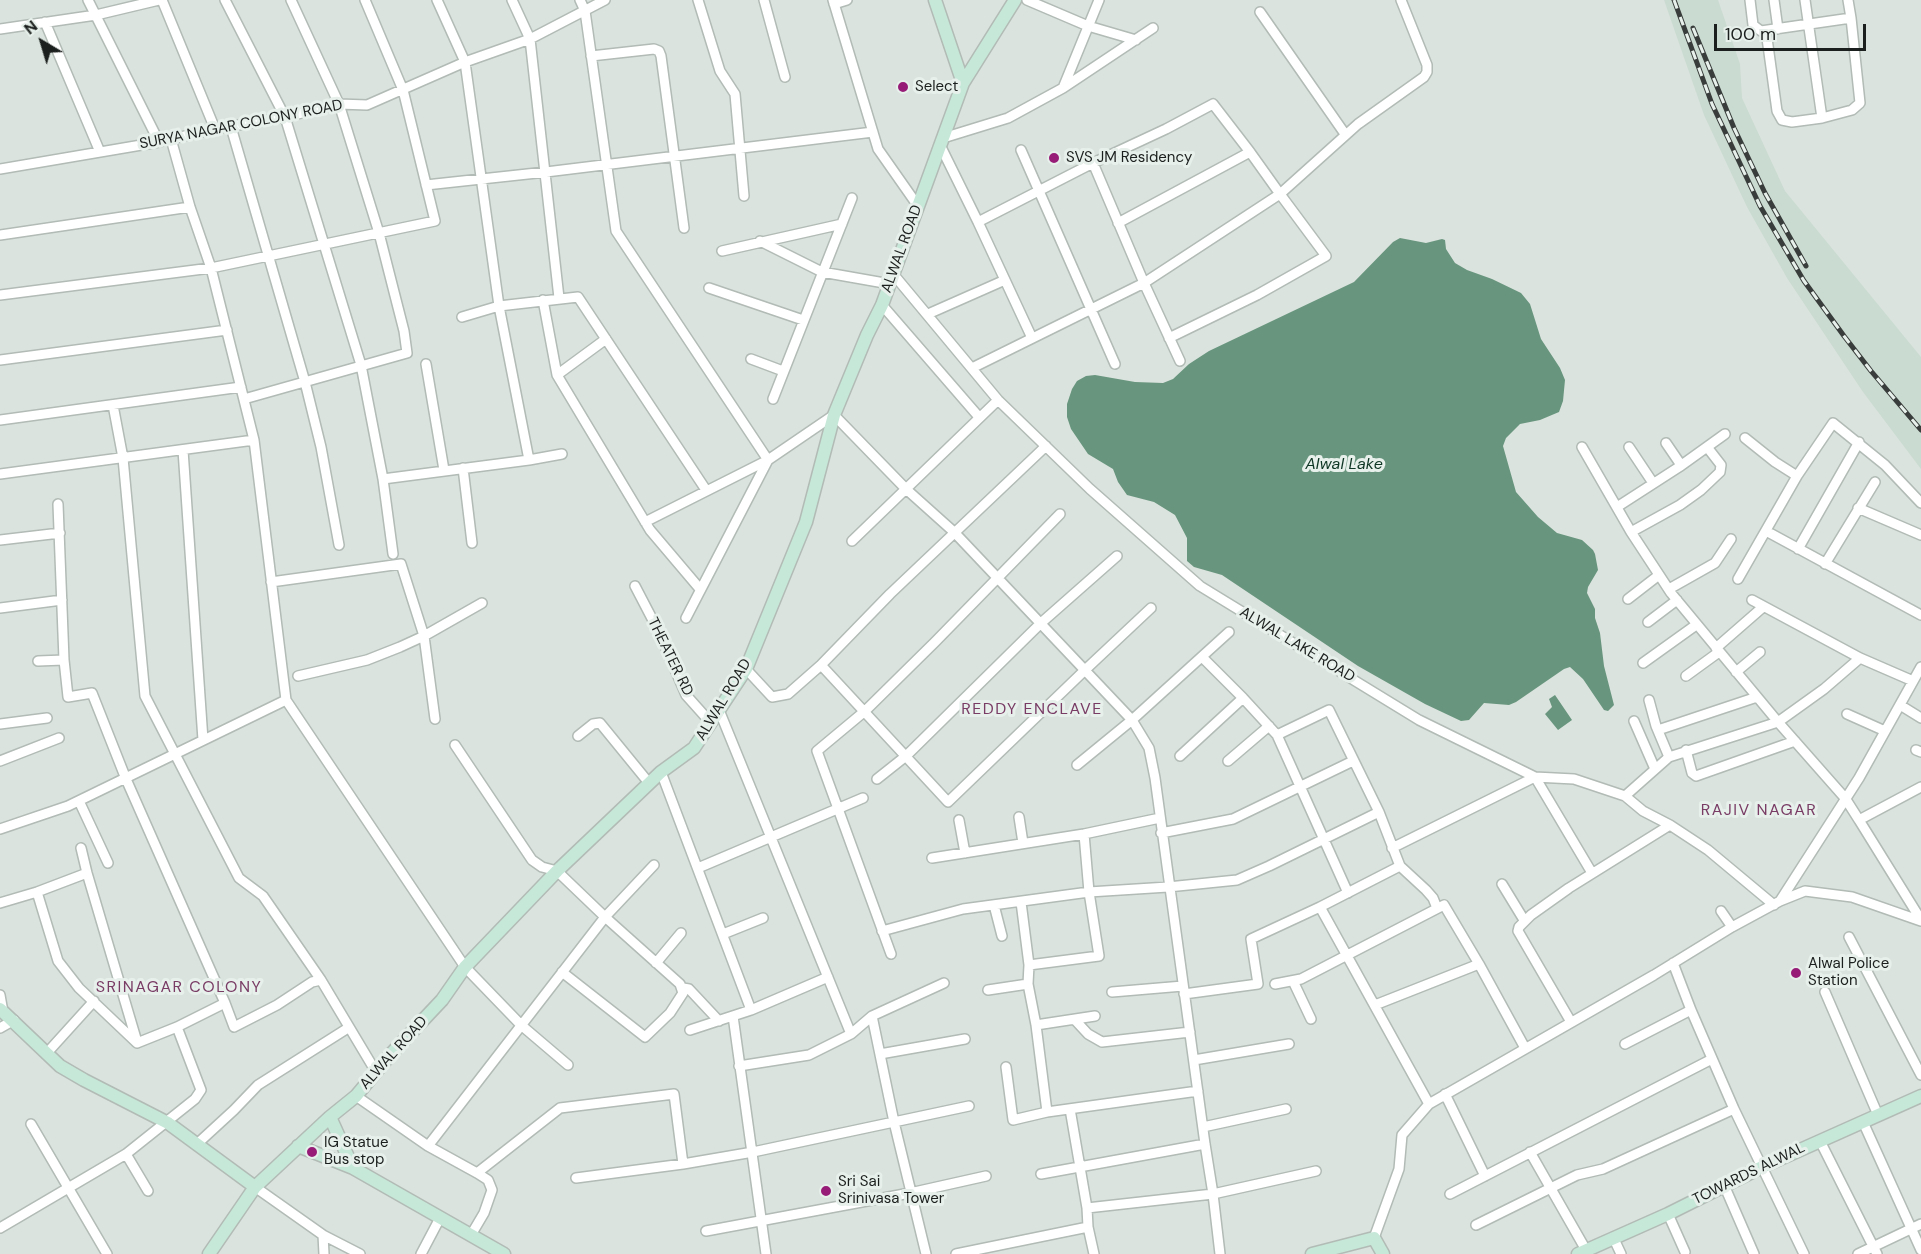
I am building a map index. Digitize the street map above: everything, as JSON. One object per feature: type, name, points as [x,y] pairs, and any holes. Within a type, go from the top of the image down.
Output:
[{"type":"main road","points":[[935,0],[963,83]]},
{"type":"main road","name":"ALWAL ROAD","points":[[209,1254],[255,1187],[330,1117],[356,1096],[442,1000],[465,968],[557,871],[661,772],[694,748],[746,669],[806,522],[834,415],[882,305],[963,83],[1015,0]]},
{"type":"main road","points":[[6,1014],[60,1066],[168,1123],[255,1187]]},
{"type":"main road","name":"TOWARDS ALWAL","points":[[1582,1252],[1668,1214],[1762,1167],[1921,1096]]},
{"type":"main road","points":[[330,1117],[353,1168]]},
{"type":"main road","points":[[298,1146],[353,1168],[504,1254]]},
{"type":"main road","points":[[1312,1254],[1374,1238],[1383,1254]]},
{"type":"street","points":[[88,0],[159,142]]},
{"type":"street","points":[[0,29],[96,15],[161,0],[215,129]]},
{"type":"street","points":[[225,0],[285,117],[361,365],[383,479],[393,554]]},
{"type":"street","points":[[244,399],[407,354],[404,330],[379,233],[339,104],[291,0]]},
{"type":"street","points":[[0,295],[211,268],[435,221],[403,90],[365,0]]},
{"type":"street","points":[[437,0],[465,62],[499,306],[529,460]]},
{"type":"street","points":[[512,0],[530,39],[559,298]]},
{"type":"street","points":[[580,0],[585,11],[616,231],[768,460]]},
{"type":"street","name":"SURYA NAGAR COLONY ROAD","points":[[0,169],[159,142],[339,104],[367,105],[465,62],[530,39],[605,0]]},
{"type":"street","points":[[698,0],[720,71],[735,94],[744,196]]},
{"type":"street","points":[[764,0],[785,77]]},
{"type":"street","points":[[847,0],[833,2],[878,148],[918,206]]},
{"type":"street","points":[[1027,0],[1088,26],[1136,40]]},
{"type":"street","points":[[1063,88],[1099,0]]},
{"type":"street","points":[[972,368],[1144,283],[1280,194],[1346,134],[1424,77],[1427,65],[1401,0]]},
{"type":"street","points":[[1750,0],[1753,25],[1758,30],[1766,31],[1851,18]]},
{"type":"street","points":[[1774,0],[1778,29]]},
{"type":"street","points":[[1805,0],[1822,118]]},
{"type":"street","points":[[1766,31],[1779,117],[1786,123],[1822,118],[1852,110],[1860,103],[1848,0]]},
{"type":"street","points":[[1260,12],[1346,134]]},
{"type":"street","points":[[45,22],[100,152]]},
{"type":"street","points":[[1032,338],[942,142],[1008,118],[1063,88],[1153,28]]},
{"type":"street","points":[[591,56],[654,49],[659,51],[684,228]]},
{"type":"street","points":[[978,222],[1213,104],[1326,256],[1257,295],[1170,338]]},
{"type":"street","points":[[231,127],[305,382],[321,447],[339,545]]},
{"type":"street","points":[[426,185],[873,132]]},
{"type":"street","points":[[171,139],[190,207],[211,268],[254,440],[286,700],[465,968],[520,1025],[568,1065]]},
{"type":"street","points":[[1021,150],[1115,364]]},
{"type":"street","points":[[1118,223],[1250,152]]},
{"type":"street","points":[[1093,163],[1180,362]]},
{"type":"street","points":[[772,399],[852,198]]},
{"type":"street","points":[[0,235],[190,207]]},
{"type":"street","points":[[722,250],[842,224]]},
{"type":"street","points":[[760,242],[822,272],[892,279]]},
{"type":"street","name":"ALWAL LAKE ROAD","points":[[892,279],[927,314],[998,400],[1090,489],[1200,586],[1419,720],[1535,777],[1574,779],[1625,796],[1643,811],[1670,825],[1708,850],[1777,903]]},
{"type":"street","points":[[927,314],[1005,280]]},
{"type":"street","points":[[709,288],[803,320]]},
{"type":"street","points":[[462,317],[499,306],[578,297],[706,490]]},
{"type":"street","points":[[543,300],[557,375],[645,522],[700,589]]},
{"type":"street","points":[[882,305],[980,417]]},
{"type":"street","points":[[0,360],[227,330]]},
{"type":"street","points":[[557,375],[606,339]]},
{"type":"street","points":[[751,358],[783,371]]},
{"type":"street","points":[[426,364],[444,470]]},
{"type":"street","points":[[0,420],[241,387]]},
{"type":"street","points":[[852,541],[998,400]]},
{"type":"street","points":[[113,405],[123,458],[145,696],[239,878],[263,896],[321,980],[376,1072]]},
{"type":"street","points":[[645,522],[768,460],[834,415],[906,489],[954,532],[1132,720],[1149,748],[1204,1144],[1214,1194],[1220,1254]]},
{"type":"street","points":[[1738,579],[1797,476],[1833,423],[1885,465],[1921,503]]},
{"type":"street","points":[[1617,507],[1725,434]]},
{"type":"street","points":[[1745,438],[1797,476]]},
{"type":"street","points":[[0,474],[254,440]]},
{"type":"street","points":[[1666,442],[1681,465]]},
{"type":"street","points":[[1798,549],[1859,442]]},
{"type":"street","points":[[746,669],[772,698],[788,693],[821,665],[890,594],[1046,446]]},
{"type":"street","points":[[1582,447],[1631,532],[1669,589],[1696,625],[1845,798],[1921,921]]},
{"type":"street","points":[[1629,447],[1653,483]]},
{"type":"street","points":[[1631,532],[1680,505],[1720,472],[1721,465],[1707,447]]},
{"type":"street","points":[[183,450],[203,740]]},
{"type":"street","points":[[383,479],[562,454]]},
{"type":"street","points":[[686,618],[768,460]]},
{"type":"street","points":[[463,468],[472,543]]},
{"type":"street","points":[[1825,564],[1875,482]]},
{"type":"street","points":[[58,504],[64,660],[68,697],[92,693],[126,779],[234,1027],[277,1005],[312,982],[321,980]]},
{"type":"street","points":[[1858,508],[1921,535]]},
{"type":"street","points":[[891,954],[817,751],[865,711],[999,579],[1060,514]]},
{"type":"street","points":[[1766,531],[1921,615]]},
{"type":"street","points":[[0,540],[60,533]]},
{"type":"street","points":[[1669,589],[1715,563],[1731,539]]},
{"type":"street","points":[[877,779],[906,756],[1041,623],[1117,556]]},
{"type":"street","points":[[272,582],[401,564],[424,636],[435,719]]},
{"type":"street","points":[[1628,599],[1659,575]]},
{"type":"street","name":"THEATER RD","points":[[635,586],[659,632],[686,695],[711,723]]},
{"type":"street","points":[[0,608],[62,600]]},
{"type":"street","points":[[1648,622],[1677,600]]},
{"type":"street","points":[[1752,600],[1860,658],[1913,681]]},
{"type":"street","points":[[298,676],[368,660],[424,636],[482,603]]},
{"type":"street","points":[[1686,676],[1718,650],[1763,607]]},
{"type":"street","points":[[821,665],[948,802],[1151,608]]},
{"type":"street","points":[[1643,663],[1696,625]]},
{"type":"street","points":[[1077,765],[1132,720],[1229,632]]},
{"type":"street","points":[[1736,672],[1760,652]]},
{"type":"street","points":[[1202,657],[1277,735],[1348,893]]},
{"type":"street","points":[[1625,796],[1668,757],[1778,722],[1824,689],[1860,658]]},
{"type":"street","points":[[38,661],[64,660]]},
{"type":"street","points":[[1777,903],[1845,798],[1921,667]]},
{"type":"street","points":[[1658,730],[1757,697]]},
{"type":"street","points":[[1180,756],[1243,698]]},
{"type":"street","points":[[0,829],[79,801],[286,700]]},
{"type":"street","points":[[1649,700],[1668,757]]},
{"type":"street","points":[[1900,705],[1921,717]]},
{"type":"street","points":[[719,710],[851,1034]]},
{"type":"street","points":[[1277,735],[1329,710],[1379,812],[1400,866],[1426,890],[1433,898],[1437,908]]},
{"type":"street","points":[[1846,714],[1885,731]]},
{"type":"street","points":[[0,724],[47,718]]},
{"type":"street","points":[[1634,721],[1655,769]]},
{"type":"street","points":[[578,736],[593,724],[600,723],[649,783]]},
{"type":"street","points":[[1228,761],[1269,726]]},
{"type":"street","points":[[0,761],[59,738]]},
{"type":"street","points":[[1686,750],[1692,773],[1701,776],[1795,741]]},
{"type":"street","points":[[455,745],[532,860],[542,867],[557,871],[683,988],[689,989],[718,1021]]},
{"type":"street","points":[[1161,833],[1233,819],[1353,760]]},
{"type":"street","points":[[661,772],[751,1010]]},
{"type":"street","points":[[1392,848],[1535,777],[1592,873]]},
{"type":"street","points":[[1859,820],[1921,787]]},
{"type":"street","points":[[698,867],[863,798]]},
{"type":"street","points":[[79,801],[108,863]]},
{"type":"street","points":[[882,931],[963,909],[1089,892],[1237,880],[1269,867],[1379,812]]},
{"type":"street","points":[[1019,817],[1023,843]]},
{"type":"street","points":[[932,858],[1084,834],[1160,818]]},
{"type":"street","points":[[959,820],[965,853]]},
{"type":"street","points":[[1570,1022],[1518,931],[1519,927],[1524,920],[1592,873],[1670,825]]},
{"type":"street","points":[[1029,964],[1099,956],[1089,892],[1084,834]]},
{"type":"street","points":[[81,848],[137,1044]]},
{"type":"street","points":[[428,1146],[606,917],[654,865]]},
{"type":"street","points":[[1112,992],[1184,990],[1258,984],[1251,939],[1400,866]]},
{"type":"street","points":[[0,903],[87,873]]},
{"type":"street","points":[[1502,884],[1524,920]]},
{"type":"street","points":[[1374,1238],[1399,1169],[1402,1135],[1429,1104],[1732,927],[1805,891],[1852,897],[1921,921]]},
{"type":"street","points":[[37,892],[58,961],[79,988],[137,1044]]},
{"type":"street","points":[[1021,902],[1029,964],[1028,984],[1036,1025],[1047,1112]]},
{"type":"street","points":[[993,905],[1002,936]]},
{"type":"street","points":[[1275,984],[1301,979],[1348,957],[1444,905],[1525,1048]]},
{"type":"street","points":[[1320,907],[1429,1104]]},
{"type":"street","points":[[1721,911],[1732,927]]},
{"type":"street","points":[[723,934],[763,918]]},
{"type":"street","points":[[656,963],[681,933]]},
{"type":"street","points":[[1849,937],[1921,1075]]},
{"type":"street","points":[[1673,963],[1734,1109],[1804,1254]]},
{"type":"street","points":[[1375,1005],[1479,964]]},
{"type":"street","points":[[562,972],[645,1037],[670,1013],[680,999],[683,988]]},
{"type":"street","points":[[690,1030],[751,1010],[828,977]]},
{"type":"street","points":[[1293,981],[1311,1019]]},
{"type":"street","points":[[739,1066],[809,1055],[851,1034],[872,1016],[944,983]]},
{"type":"street","points":[[988,990],[1028,984]]},
{"type":"street","points":[[1825,992],[1878,1115]]},
{"type":"street","points":[[0,995],[6,1014],[0,1028]]},
{"type":"street","points":[[46,1054],[94,1001]]},
{"type":"street","points":[[137,1044],[177,1028],[225,1003]]},
{"type":"street","points":[[1625,1044],[1691,1010]]},
{"type":"street","points":[[733,1016],[766,1254]]},
{"type":"street","points":[[872,1016],[910,1193],[926,1254]]},
{"type":"street","points":[[1036,1025],[1095,1016]]},
{"type":"street","points":[[1075,1020],[1088,1034],[1102,1042],[1190,1032]]},
{"type":"street","points":[[0,1228],[126,1154],[168,1123],[195,1099],[201,1090],[177,1028]]},
{"type":"street","points":[[197,1144],[258,1085],[348,1028]]},
{"type":"street","points":[[880,1054],[965,1039]]},
{"type":"street","points":[[1194,1060],[1289,1044]]},
{"type":"street","points":[[1450,1194],[1712,1059]]},
{"type":"street","points":[[1006,1067],[1013,1120],[1047,1112],[1198,1090]]},
{"type":"street","points":[[477,1173],[560,1108],[674,1094],[683,1164]]},
{"type":"street","points":[[1446,1094],[1485,1176]]},
{"type":"street","points":[[356,1096],[428,1146],[488,1180],[492,1190],[484,1213],[471,1235]]},
{"type":"street","points":[[576,1178],[753,1152],[969,1106]]},
{"type":"street","points":[[1070,1109],[1094,1254]]},
{"type":"street","points":[[1203,1127],[1287,1109]]},
{"type":"street","points":[[1476,1225],[1577,1175],[1603,1169],[1734,1109]]},
{"type":"street","points":[[1863,1122],[1921,1250]]},
{"type":"street","points":[[31,1124],[107,1254]]},
{"type":"street","points":[[1820,1141],[1875,1250]]},
{"type":"street","points":[[1041,1174],[1204,1144]]},
{"type":"street","points":[[1530,1152],[1551,1188],[1582,1252]]},
{"type":"street","points":[[126,1154],[148,1191]]},
{"type":"street","points":[[1087,1208],[1214,1194],[1316,1171]]},
{"type":"street","points":[[706,1231],[910,1193],[986,1176]]},
{"type":"street","points":[[1724,1185],[1754,1254]]},
{"type":"street","points":[[255,1187],[323,1236],[360,1254]]},
{"type":"street","points":[[1668,1214],[1685,1251]]},
{"type":"street","points":[[421,1254],[440,1218]]},
{"type":"street","points":[[1858,1254],[1875,1250],[1910,1228],[1921,1224]]},
{"type":"street","points":[[956,1254],[1088,1227]]},
{"type":"street","points":[[323,1236],[324,1254]]},
{"type":"street","points":[[1614,1239],[1621,1254]]},
{"type":"shaded area","points":[[1664,0],[1718,0],[1740,64],[1742,98],[1785,191],[1921,357],[1921,469],[1863,392],[1787,278],[1747,207],[1704,115]]},
{"type":"water","name":"Alwal Lake","points":[[1400,238],[1426,243],[1445,240],[1446,249],[1455,263],[1521,293],[1530,304],[1541,339],[1560,368],[1565,380],[1563,401],[1559,412],[1540,420],[1520,424],[1506,438],[1503,446],[1516,492],[1538,517],[1557,533],[1582,540],[1595,554],[1598,570],[1587,593],[1595,609],[1604,666],[1614,705],[1608,711],[1604,710],[1583,679],[1570,667],[1509,705],[1484,703],[1469,720],[1461,721],[1425,704],[1358,666],[1222,575],[1194,567],[1187,561],[1187,538],[1175,515],[1154,502],[1127,495],[1113,469],[1088,454],[1071,429],[1067,417],[1067,404],[1077,381],[1086,376],[1095,375],[1135,382],[1163,383],[1173,379],[1189,364],[1209,351],[1354,282],[1393,242]]},
{"type":"water","points":[[1555,695],[1572,720],[1558,730],[1545,714],[1552,707],[1549,699]]},
{"type":"railway","points":[[1674,0],[1712,104],[1760,206],[1804,281],[1871,371],[1921,430]]},
{"type":"railway","points":[[1693,28],[1734,128],[1765,193],[1806,266]]},
{"type":"place","name":"Select","points":[[903,87]]},
{"type":"place","name":"SVS JM Residency","points":[[1054,158]]},
{"type":"place","name":"Alwal Police Station","points":[[1796,973]]},
{"type":"place","name":"IG Statue Bus stop","points":[[312,1152]]},
{"type":"place","name":"Sri Sai Srinivasa Tower","points":[[826,1191]]},
{"type":"district","name":"REDDY ENCLAVE","points":[[1032,710]]},
{"type":"district","name":"RAJIV NAGAR","points":[[1759,811]]},
{"type":"district","name":"SRINAGAR COLONY","points":[[179,988]]}]
